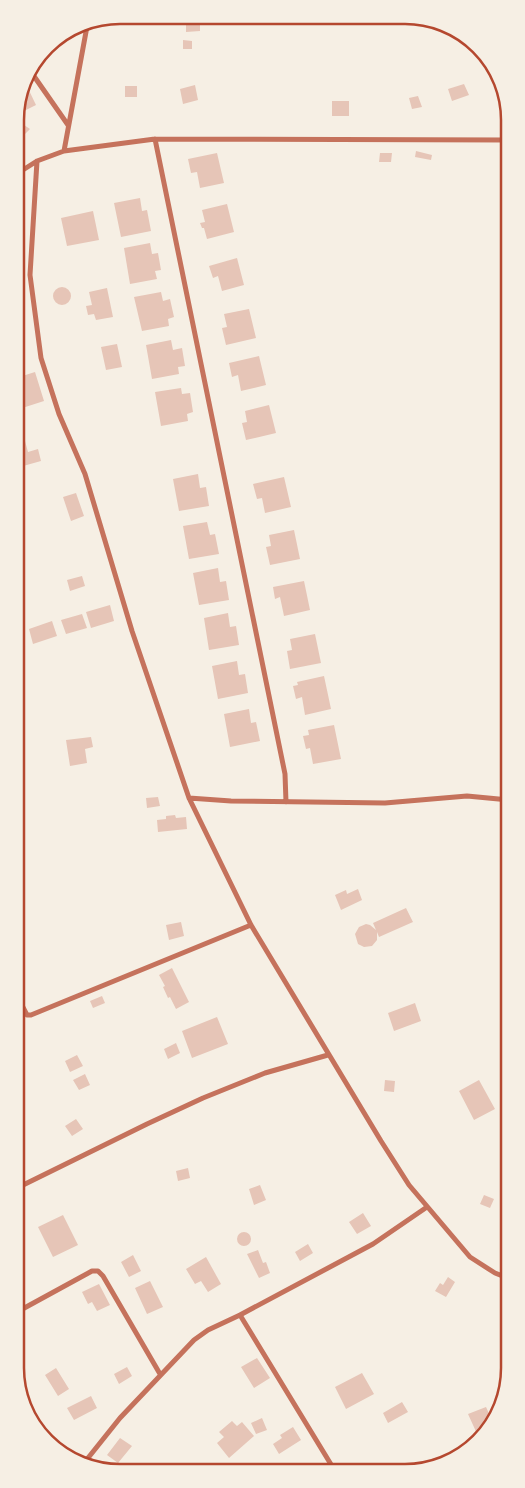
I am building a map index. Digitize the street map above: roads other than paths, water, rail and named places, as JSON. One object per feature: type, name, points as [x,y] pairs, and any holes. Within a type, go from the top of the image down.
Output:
[{"type":"street","points":[[64,151],[86,30]]},
{"type":"street","points":[[34,76],[68,124]]},
{"type":"street","points":[[154,139],[285,774],[286,802]]},
{"type":"street","points":[[24,170],[64,151],[154,139],[501,140]]},
{"type":"street","points":[[37,162],[30,275],[41,358],[59,414],[85,474],[132,631],[189,798],[251,925],[400,1171],[427,1207],[470,1257],[501,1275]]},
{"type":"street","points":[[189,798],[231,801],[385,803],[467,796],[501,799]]},
{"type":"street","points":[[24,1012],[31,1015],[251,925]]},
{"type":"street","points":[[24,1184],[120,1136],[203,1098],[265,1073],[328,1055]]},
{"type":"street","points":[[88,1459],[120,1418],[194,1340],[208,1330],[373,1244],[427,1207]]},
{"type":"street","points":[[24,1308],[92,1271],[98,1271],[103,1276],[160,1374]]},
{"type":"street","points":[[240,1315],[331,1464]]}]
